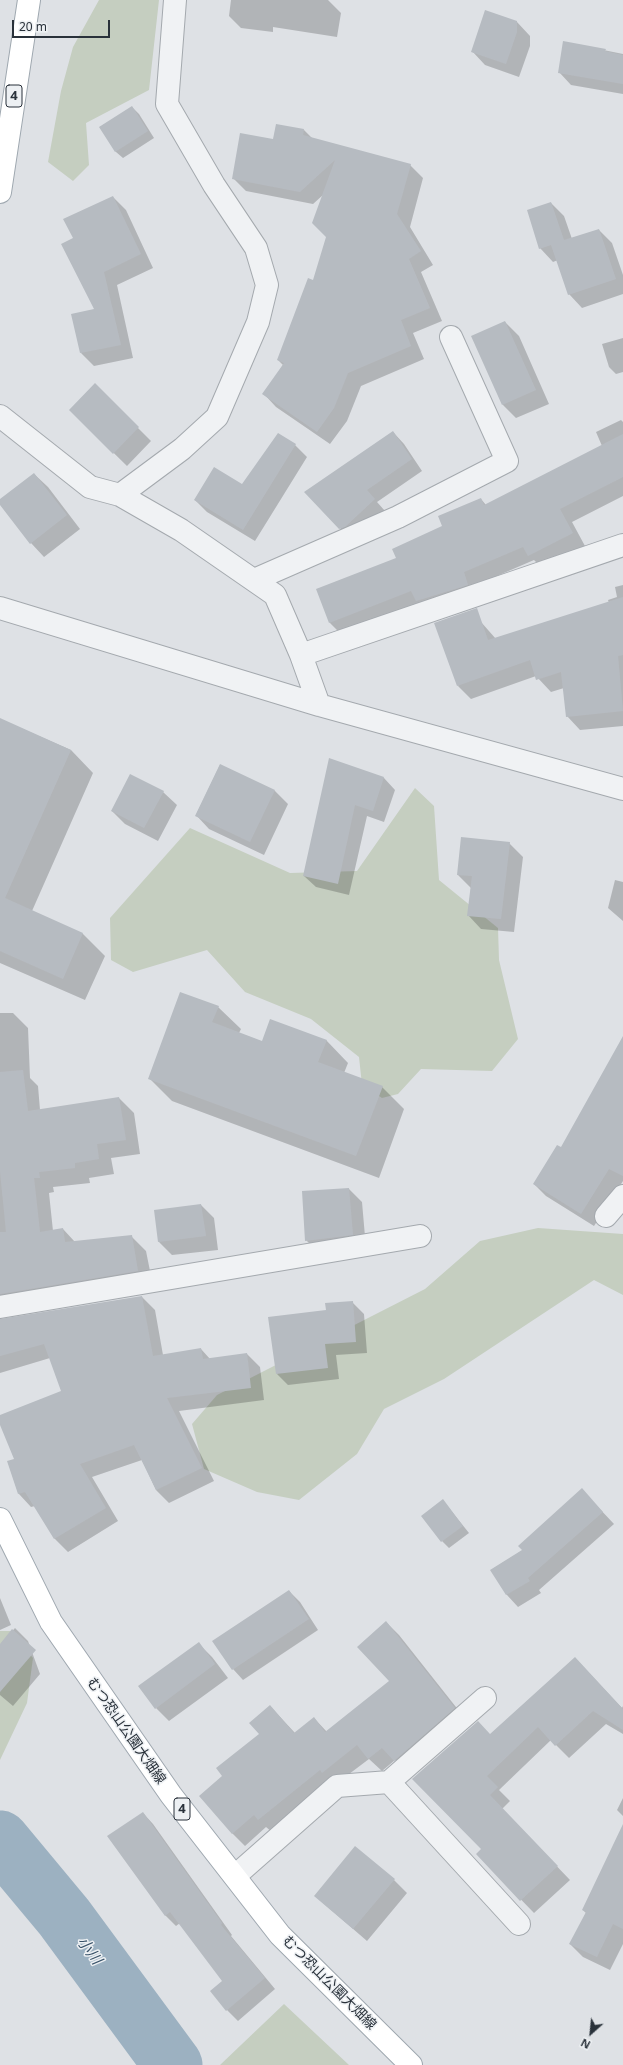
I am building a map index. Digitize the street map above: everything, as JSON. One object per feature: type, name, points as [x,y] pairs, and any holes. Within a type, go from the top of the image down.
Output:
[{"type":"main road","name":"4","points":[[0,192],[29,0]]},
{"type":"main road","name":"むつ恐山公園大畑線","points":[[0,1519],[51,1622],[171,1795],[280,1935],[411,2065]]},
{"type":"street","points":[[120,495],[182,449],[216,417],[258,322],[267,285],[256,248],[214,185],[167,104],[175,0]]},
{"type":"street","points":[[254,580],[398,517],[507,461],[451,337]]},
{"type":"street","points":[[0,416],[90,487],[120,495],[181,530],[275,595],[301,655],[319,705]]},
{"type":"street","points":[[301,655],[623,545]]},
{"type":"street","points":[[0,608],[319,705],[623,789]]},
{"type":"street","points":[[606,1216],[623,1196]]},
{"type":"street","points":[[0,1307],[420,1236]]},
{"type":"street","points":[[235,1876],[337,1786],[390,1782],[485,1698]]},
{"type":"street","points":[[390,1782],[519,1924]]},
{"type":"green space","points":[[99,0],[159,0],[149,90],[86,123],[89,165],[73,181],[48,162],[61,91],[73,47]]},
{"type":"green space","points":[[415,788],[434,806],[439,880],[498,928],[499,960],[518,1039],[492,1071],[421,1069],[398,1094],[382,1098],[362,1085],[359,1057],[311,1019],[245,992],[207,950],[133,972],[111,960],[110,918],[190,828],[290,873],[357,871]]},
{"type":"green space","points":[[538,1228],[623,1234],[623,1295],[594,1280],[444,1379],[384,1409],[357,1454],[299,1500],[257,1492],[204,1469],[192,1424],[217,1395],[425,1289],[480,1241]]},
{"type":"green space","points":[[0,1631],[10,1631],[33,1658],[27,1703],[0,1760]]},
{"type":"green space","points":[[284,2004],[349,2065],[220,2065]]},
{"type":"building","points":[[485,10],[517,21],[517,32],[506,64],[471,52]]},
{"type":"building","points":[[563,41],[606,49],[605,51],[623,55],[623,84],[558,73]]},
{"type":"building","points":[[132,106],[148,131],[115,152],[99,127]]},
{"type":"building","points":[[276,124],[304,129],[303,135],[411,164],[397,214],[421,251],[409,259],[430,308],[401,320],[411,346],[348,373],[334,408],[317,432],[262,394],[284,363],[277,360],[308,278],[313,280],[326,237],[312,223],[335,160],[300,192],[232,179],[240,133],[273,139]]},
{"type":"building","points":[[113,196],[141,254],[104,272],[121,345],[80,353],[71,314],[94,309],[61,244],[73,238],[63,219]]},
{"type":"building","points":[[551,202],[564,240],[599,229],[616,279],[568,295],[551,245],[539,249],[527,210]]},
{"type":"building","points":[[505,321],[536,390],[502,405],[471,336]]},
{"type":"building","points":[[95,383],[139,427],[113,454],[69,410]]},
{"type":"building","points":[[393,431],[412,459],[367,490],[375,499],[345,527],[339,529],[304,492]]},
{"type":"building","points":[[278,433],[296,444],[243,530],[194,500],[214,467],[242,484]]},
{"type":"building","points":[[623,434],[623,477],[560,509],[573,533],[528,556],[523,547],[464,572],[468,585],[416,601],[411,591],[329,623],[316,589],[396,558],[392,549],[442,526],[438,516],[481,498],[484,505]]},
{"type":"building","points":[[34,473],[67,515],[30,544],[0,505],[0,499]]},
{"type":"building","points":[[623,597],[623,655],[618,656],[623,711],[566,717],[561,672],[536,680],[530,660],[457,686],[434,623],[477,608],[488,640]]},
{"type":"building","points":[[0,718],[71,750],[5,898],[83,933],[63,979],[0,951]]},
{"type":"building","points":[[329,758],[384,777],[373,811],[355,805],[338,884],[303,876]]},
{"type":"building","points":[[220,764],[275,790],[250,842],[195,816]]},
{"type":"building","points":[[130,774],[164,791],[144,828],[111,811]]},
{"type":"building","points":[[461,837],[510,842],[501,919],[467,916],[472,876],[457,875]]},
{"type":"building","points":[[180,992],[219,1006],[212,1022],[262,1041],[270,1019],[327,1040],[318,1062],[383,1086],[356,1156],[148,1079]]},
{"type":"building","points":[[623,1036],[623,1176],[609,1169],[581,1214],[533,1184],[557,1145],[561,1147]]},
{"type":"building","points":[[23,1070],[28,1111],[119,1097],[126,1140],[97,1144],[99,1159],[75,1163],[75,1168],[39,1172],[40,1178],[34,1178],[40,1232],[63,1228],[65,1242],[132,1235],[138,1271],[0,1294],[0,1232],[6,1232],[0,1171],[0,1072]]},
{"type":"building","points":[[349,1188],[353,1235],[305,1241],[302,1191]]},
{"type":"building","points":[[201,1204],[206,1236],[158,1242],[154,1210]]},
{"type":"building","points":[[142,1296],[153,1356],[201,1348],[203,1359],[247,1353],[251,1388],[167,1398],[202,1468],[156,1490],[134,1445],[80,1464],[106,1508],[54,1539],[25,1492],[18,1494],[7,1461],[14,1459],[0,1425],[0,1415],[61,1391],[44,1344],[0,1356],[0,1319]]},
{"type":"building","points":[[353,1301],[356,1342],[325,1344],[328,1368],[276,1374],[268,1317],[326,1310],[325,1303]]},
{"type":"building","points":[[582,1488],[603,1512],[528,1578],[530,1581],[506,1595],[490,1570],[522,1550],[518,1546]]},
{"type":"building","points":[[443,1499],[463,1526],[441,1542],[421,1516]]},
{"type":"building","points":[[289,1590],[309,1619],[232,1670],[212,1641]]},
{"type":"building","points":[[386,1621],[455,1708],[394,1761],[382,1748],[368,1759],[357,1745],[322,1773],[320,1770],[258,1820],[254,1815],[232,1834],[199,1796],[222,1776],[216,1768],[259,1734],[249,1723],[270,1705],[294,1733],[314,1717],[325,1732],[389,1681],[357,1647]]},
{"type":"building","points":[[12,1629],[36,1650],[0,1692],[0,1644]]},
{"type":"building","points":[[199,1642],[215,1664],[155,1709],[138,1686]]},
{"type":"building","points":[[575,1657],[623,1709],[623,1730],[593,1711],[555,1746],[538,1727],[487,1776],[498,1787],[490,1795],[558,1866],[520,1901],[476,1854],[481,1849],[412,1779],[478,1721],[490,1734]]},
{"type":"building","points":[[143,1812],[222,1923],[221,1925],[265,1978],[226,2011],[210,1991],[222,1981],[170,1912],[165,1916],[107,1836]]},
{"type":"building","points":[[623,1824],[623,1929],[613,1924],[597,1957],[569,1944],[586,1912],[582,1910]]},
{"type":"building","points":[[355,1846],[395,1879],[353,1929],[314,1896]]},
{"type":"waterway","name":"小川","points":[[0,1840],[64,1917],[173,2065]]}]
